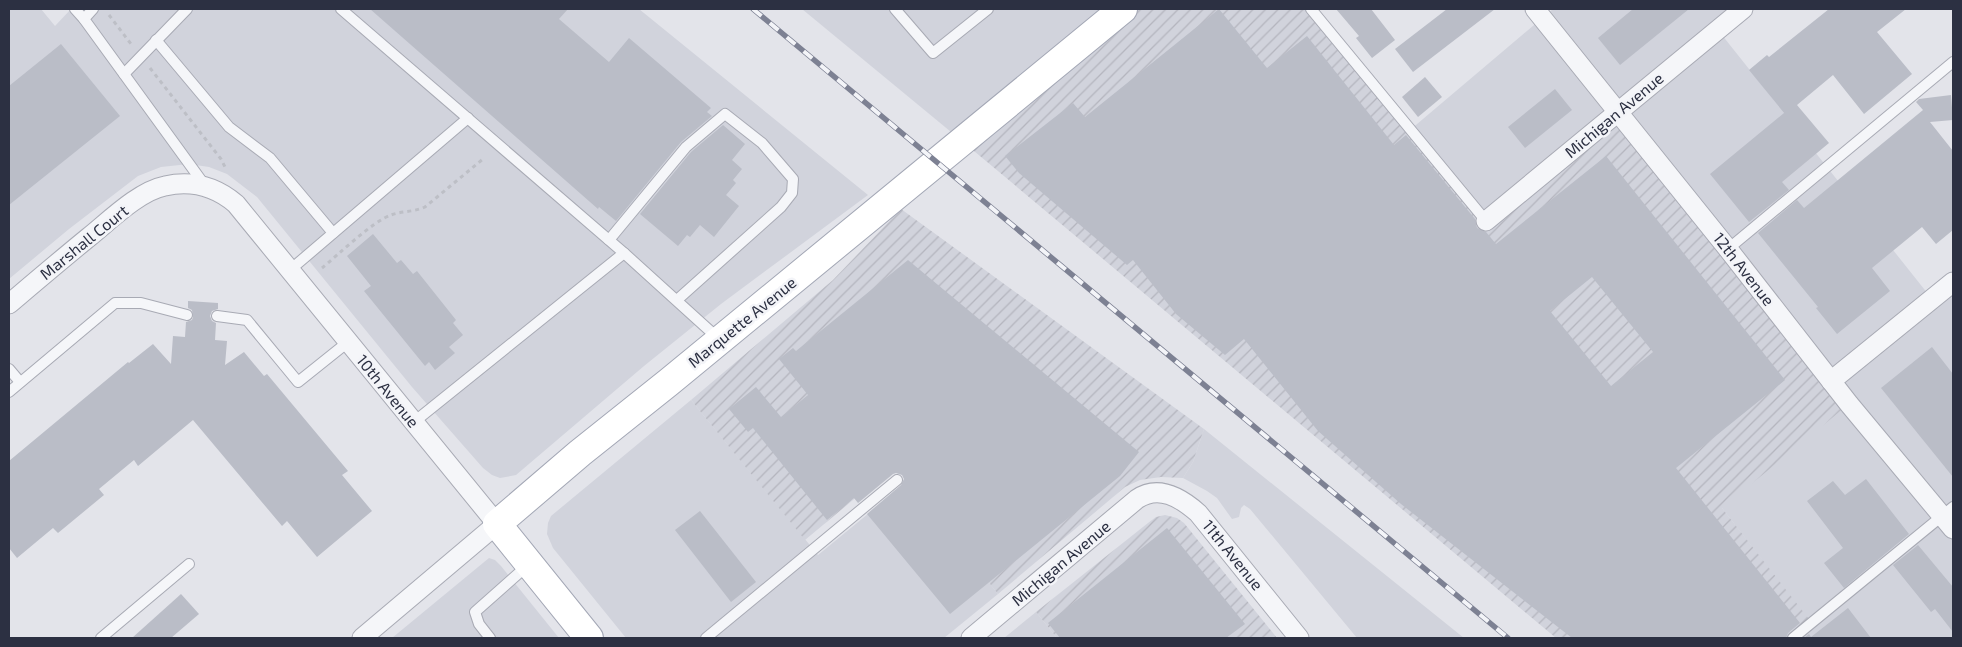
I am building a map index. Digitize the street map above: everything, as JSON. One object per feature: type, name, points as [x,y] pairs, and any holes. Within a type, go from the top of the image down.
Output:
[{"type":"main road","name":"Marquette Avenue","points":[[497,524],[580,453],[1123,9]]},
{"type":"main road","name":"10th Avenue","points":[[497,524],[589,638]]},
{"type":"street","name":"12th Avenue","points":[[1535,9],[1728,249],[1831,382],[1950,517]]},
{"type":"street","name":"Michigan Avenue","points":[[1486,222],[1743,9]]},
{"type":"street","name":"10th Avenue","points":[[164,186],[188,183],[206,187],[223,193],[236,204],[497,524]]},
{"type":"street","name":"Marshall Court","points":[[9,304],[116,215],[142,196],[164,186]]},
{"type":"street","points":[[1831,382],[1953,282]]},
{"type":"street","name":"Michigan Avenue","points":[[972,638],[1137,498],[1152,492]]},
{"type":"street","name":"11th Avenue","points":[[1152,492],[1177,497],[1198,513],[1299,638]]},
{"type":"street","name":"Marquette Avenue","points":[[362,638],[497,524]]},
{"type":"lane","points":[[75,9],[206,187]]},
{"type":"lane","points":[[84,19],[93,9]]},
{"type":"lane","points":[[124,74],[186,9]]},
{"type":"lane","points":[[341,9],[624,253],[720,340]]},
{"type":"lane","points":[[895,9],[932,53],[988,9]]},
{"type":"lane","points":[[1311,9],[1486,222]]},
{"type":"lane","points":[[156,40],[229,127],[270,158],[333,233]]},
{"type":"lane","points":[[1728,249],[1953,62]]},
{"type":"lane","points":[[609,240],[686,147],[725,114],[762,143],[793,179],[792,193],[781,208],[677,300]]},
{"type":"lane","points":[[290,270],[468,118]]},
{"type":"lane","points":[[414,422],[624,253]]},
{"type":"lane","points":[[9,392],[115,303],[141,303],[187,315]]},
{"type":"lane","points":[[217,316],[247,320],[298,382],[348,342]]},
{"type":"lane","points":[[9,369],[20,382]]},
{"type":"lane","points":[[706,638],[897,480]]},
{"type":"lane","points":[[1793,638],[1950,517]]},
{"type":"lane","points":[[100,638],[189,564]]},
{"type":"lane","points":[[490,638],[474,612],[529,564]]},
{"type":"path","points":[[109,17],[132,46]]},
{"type":"path","points":[[151,69],[221,159],[226,170]]},
{"type":"path","points":[[322,268],[379,221],[391,215],[414,212],[425,207],[483,159]]},
{"type":"shaded area","points":[[9,9],[41,9],[55,26],[71,9],[639,9],[868,195],[721,304],[644,366],[516,475],[500,478],[483,468],[412,387],[257,197],[227,174],[209,167],[189,164],[161,167],[138,176],[69,229],[9,279]]},
{"type":"shaded area","points":[[802,9],[1123,9],[962,141]]},
{"type":"shaded area","points":[[1123,9],[1311,9],[1485,221],[1617,112],[1849,404],[1722,508],[1812,623],[1793,638],[1556,638],[962,141]]},
{"type":"shaded area","points":[[1553,9],[1743,9],[1718,30],[1932,299],[1953,282],[1953,507],[1943,516],[1953,529],[1953,638],[1793,638],[1811,623],[1722,508],[1410,130]]},
{"type":"shaded area","points":[[901,209],[1204,429],[1193,462],[1183,478],[1161,477],[1140,480],[1125,487],[998,594],[895,465],[805,540],[691,400],[833,280]]},
{"type":"shaded area","points":[[691,400],[818,555],[908,481],[998,594],[944,638],[626,638],[553,548],[547,534],[548,523],[551,516]]},
{"type":"shaded area","points":[[1204,429],[1464,638],[1357,638],[1250,509],[1244,505],[1241,508],[1239,517],[1232,519],[1217,498],[1183,478],[1193,462]]},
{"type":"shaded area","points":[[1165,515],[1177,518],[1184,523],[1277,638],[1057,638],[1036,612],[1148,523],[1156,517]]},
{"type":"shaded area","points":[[489,558],[495,560],[501,566],[559,638],[392,638]]},
{"type":"shaded area","points":[[1036,612],[1057,638],[1004,638]]},
{"type":"building","points":[[370,9],[568,9],[559,19],[609,62],[629,38],[711,108],[707,112],[712,116],[681,142],[616,221],[599,207],[598,209]]},
{"type":"building","points":[[1219,9],[1267,68],[1307,36],[1394,145],[1406,135],[1475,219],[1477,228],[1486,232],[1496,244],[1606,156],[1785,380],[1676,468],[1800,623],[1788,633],[1786,638],[1572,638],[1401,504],[1318,431],[1244,339],[1225,355],[1176,314],[1133,260],[1127,265],[1019,173],[1005,156],[1073,103],[1085,117]],"holes":[[[1592,277],[1653,352],[1611,386],[1550,311]]]},
{"type":"building","points":[[1336,9],[1371,9],[1395,40],[1372,58],[1356,38],[1359,36]]},
{"type":"building","points":[[1447,9],[1495,9],[1413,72],[1395,49]]},
{"type":"building","points":[[1633,9],[1689,9],[1620,65],[1598,38]]},
{"type":"building","points":[[1829,9],[1906,9],[1877,32],[1912,74],[1864,114],[1833,75],[1797,105],[1829,143],[1782,182],[1789,190],[1749,222],[1710,174],[1784,113],[1749,70],[1767,55],[1769,57]]},
{"type":"building","points":[[61,44],[120,116],[9,205],[9,86]]},
{"type":"building","points":[[1425,77],[1442,97],[1418,117],[1402,97]]},
{"type":"building","points":[[1555,89],[1572,110],[1525,148],[1508,127]]},
{"type":"building","points":[[1951,95],[1953,120],[1930,122],[1953,151],[1953,230],[1936,244],[1922,227],[1872,268],[1890,291],[1837,334],[1816,308],[1818,307],[1758,233],[1797,200],[1804,208],[1923,110],[1916,102],[1919,99]]},
{"type":"building","points":[[723,125],[745,144],[732,160],[742,169],[733,180],[736,183],[726,195],[739,206],[714,237],[700,225],[690,237],[687,235],[678,246],[640,214],[691,152]]},
{"type":"building","points":[[373,234],[397,263],[401,260],[413,274],[417,271],[456,320],[453,323],[463,335],[449,347],[455,353],[435,370],[429,362],[425,366],[364,291],[371,286],[347,256]]},
{"type":"building","points":[[908,260],[1139,452],[1120,476],[950,614],[867,514],[901,485],[904,479],[902,475],[893,474],[858,503],[854,498],[827,520],[753,428],[748,432],[729,409],[756,387],[781,417],[808,395],[779,359],[793,348],[796,351]]},
{"type":"building","points":[[188,301],[218,303],[218,309],[212,311],[210,316],[212,321],[216,323],[215,340],[227,341],[225,365],[244,352],[264,376],[267,374],[348,471],[342,475],[372,511],[317,557],[287,521],[282,526],[193,420],[138,466],[134,460],[99,489],[104,495],[58,533],[53,528],[17,558],[9,548],[9,461],[128,362],[153,344],[171,364],[173,336],[185,337],[186,322],[192,320],[193,317],[192,310],[188,308]]},
{"type":"building","points":[[1932,347],[1953,374],[1953,477],[1881,388]]},
{"type":"building","points":[[1866,479],[1909,534],[1844,588],[1824,563],[1843,548],[1807,501],[1833,481],[1845,495]]},
{"type":"building","points":[[700,511],[756,582],[731,602],[675,530]]},
{"type":"building","points":[[1167,528],[1245,624],[1226,638],[1060,638],[1048,623]]},
{"type":"building","points":[[1918,545],[1953,587],[1953,632],[1935,609],[1931,612],[1893,565]]},
{"type":"building","points":[[181,594],[199,614],[171,638],[132,638]]},
{"type":"building","points":[[1848,608],[1871,638],[1804,638],[1809,634],[1811,637]]},
{"type":"railway","points":[[753,9],[1508,638]]}]
